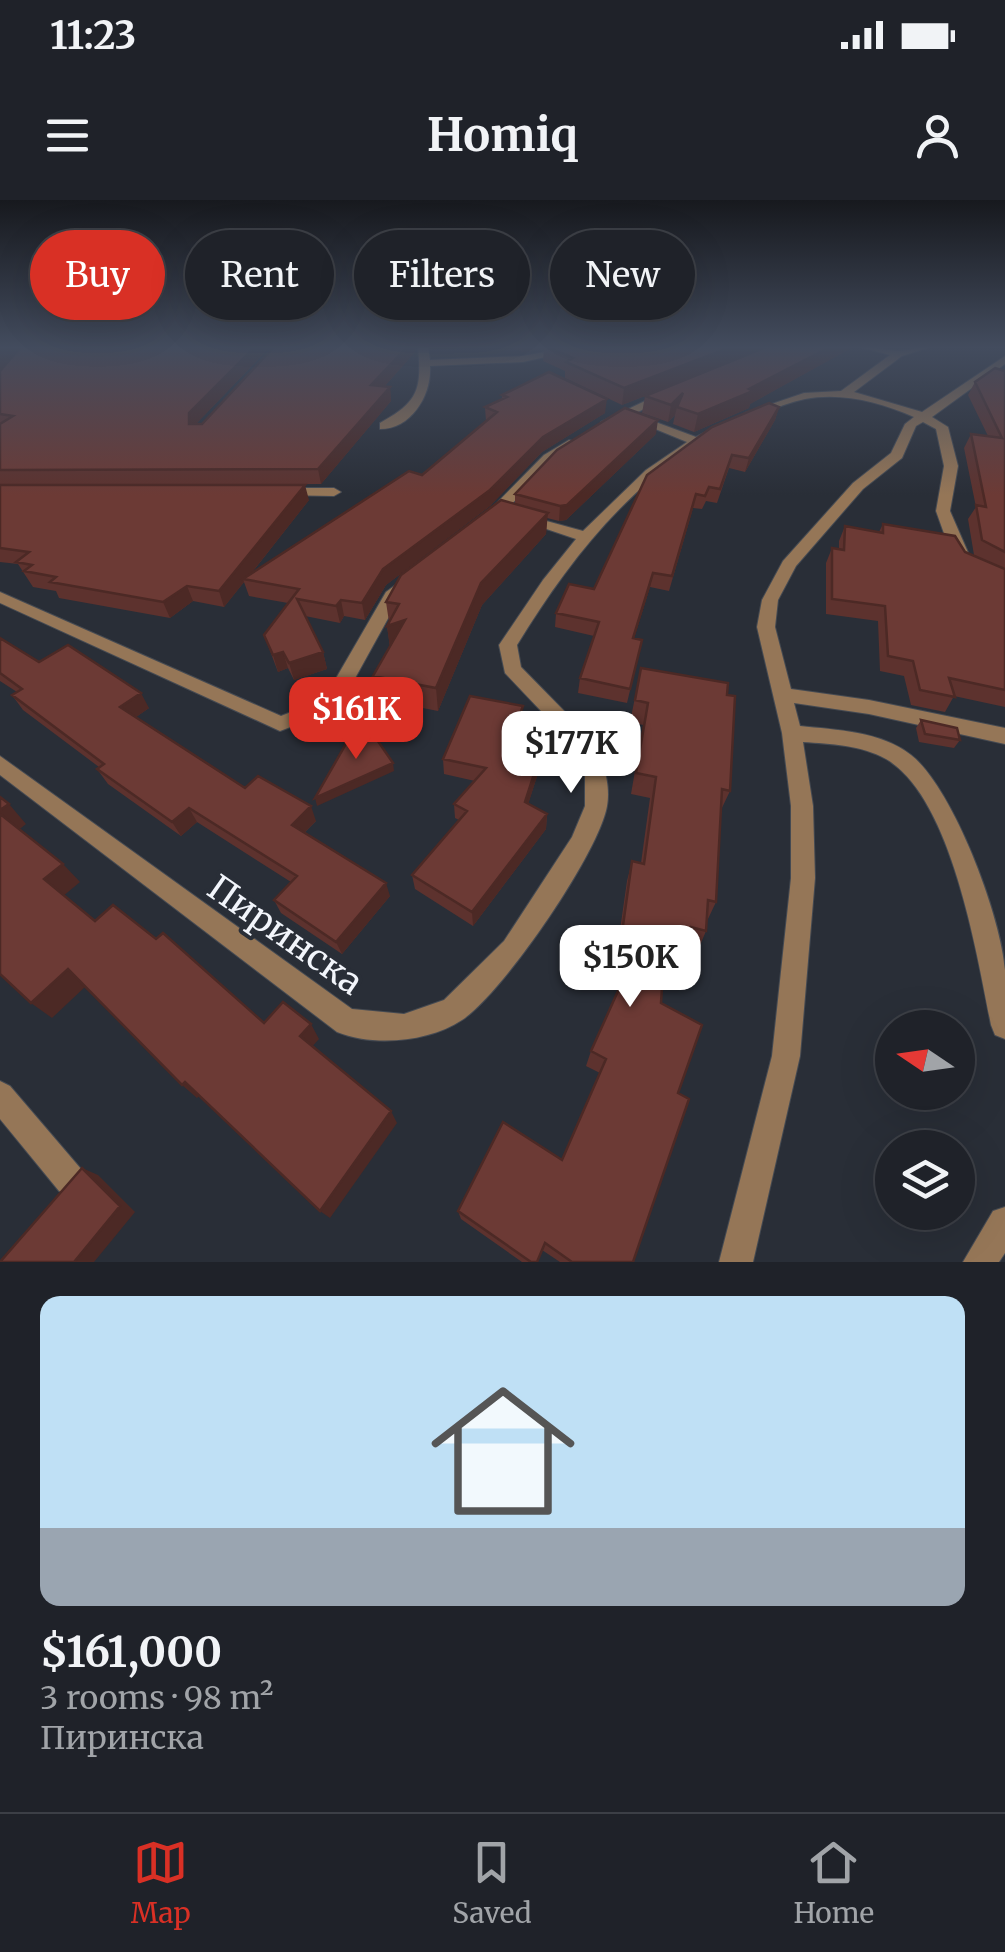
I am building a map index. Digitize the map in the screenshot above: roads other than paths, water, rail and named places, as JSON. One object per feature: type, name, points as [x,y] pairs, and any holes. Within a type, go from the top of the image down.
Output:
[{"type":"street","points":[[384,426],[412,412],[423,397]]},
{"type":"street","points":[[468,535],[498,512],[548,458],[622,414],[661,397]]},
{"type":"street","name":"Пиринска","points":[[0,764],[347,1022],[404,1028],[453,1010],[513,950],[582,842],[596,806],[596,774],[567,726],[512,669],[508,645],[586,537],[673,453],[750,413],[802,397]]},
{"type":"street","name":"Пиринска","points":[[849,397],[922,416]]},
{"type":"street","points":[[736,1262],[786,1056],[803,878],[802,806],[792,733],[766,627],[770,600],[789,564],[858,486],[897,455],[911,424],[956,397]]},
{"type":"street","points":[[604,405],[696,441]]},
{"type":"street","points":[[922,416],[942,428],[951,466],[943,511],[964,560],[1005,582]]},
{"type":"street","points":[[256,492],[334,492]]},
{"type":"street","points":[[498,512],[586,537]]},
{"type":"street","points":[[0,597],[280,724],[331,704],[394,592],[424,569]]},
{"type":"street","points":[[782,695],[905,713],[1005,736]]},
{"type":"street","points":[[792,733],[848,740],[904,760],[930,794],[994,929],[1005,1025]]},
{"type":"street","points":[[0,1096],[70,1180]]},
{"type":"street","points":[[980,1262],[1005,1222]]}]
